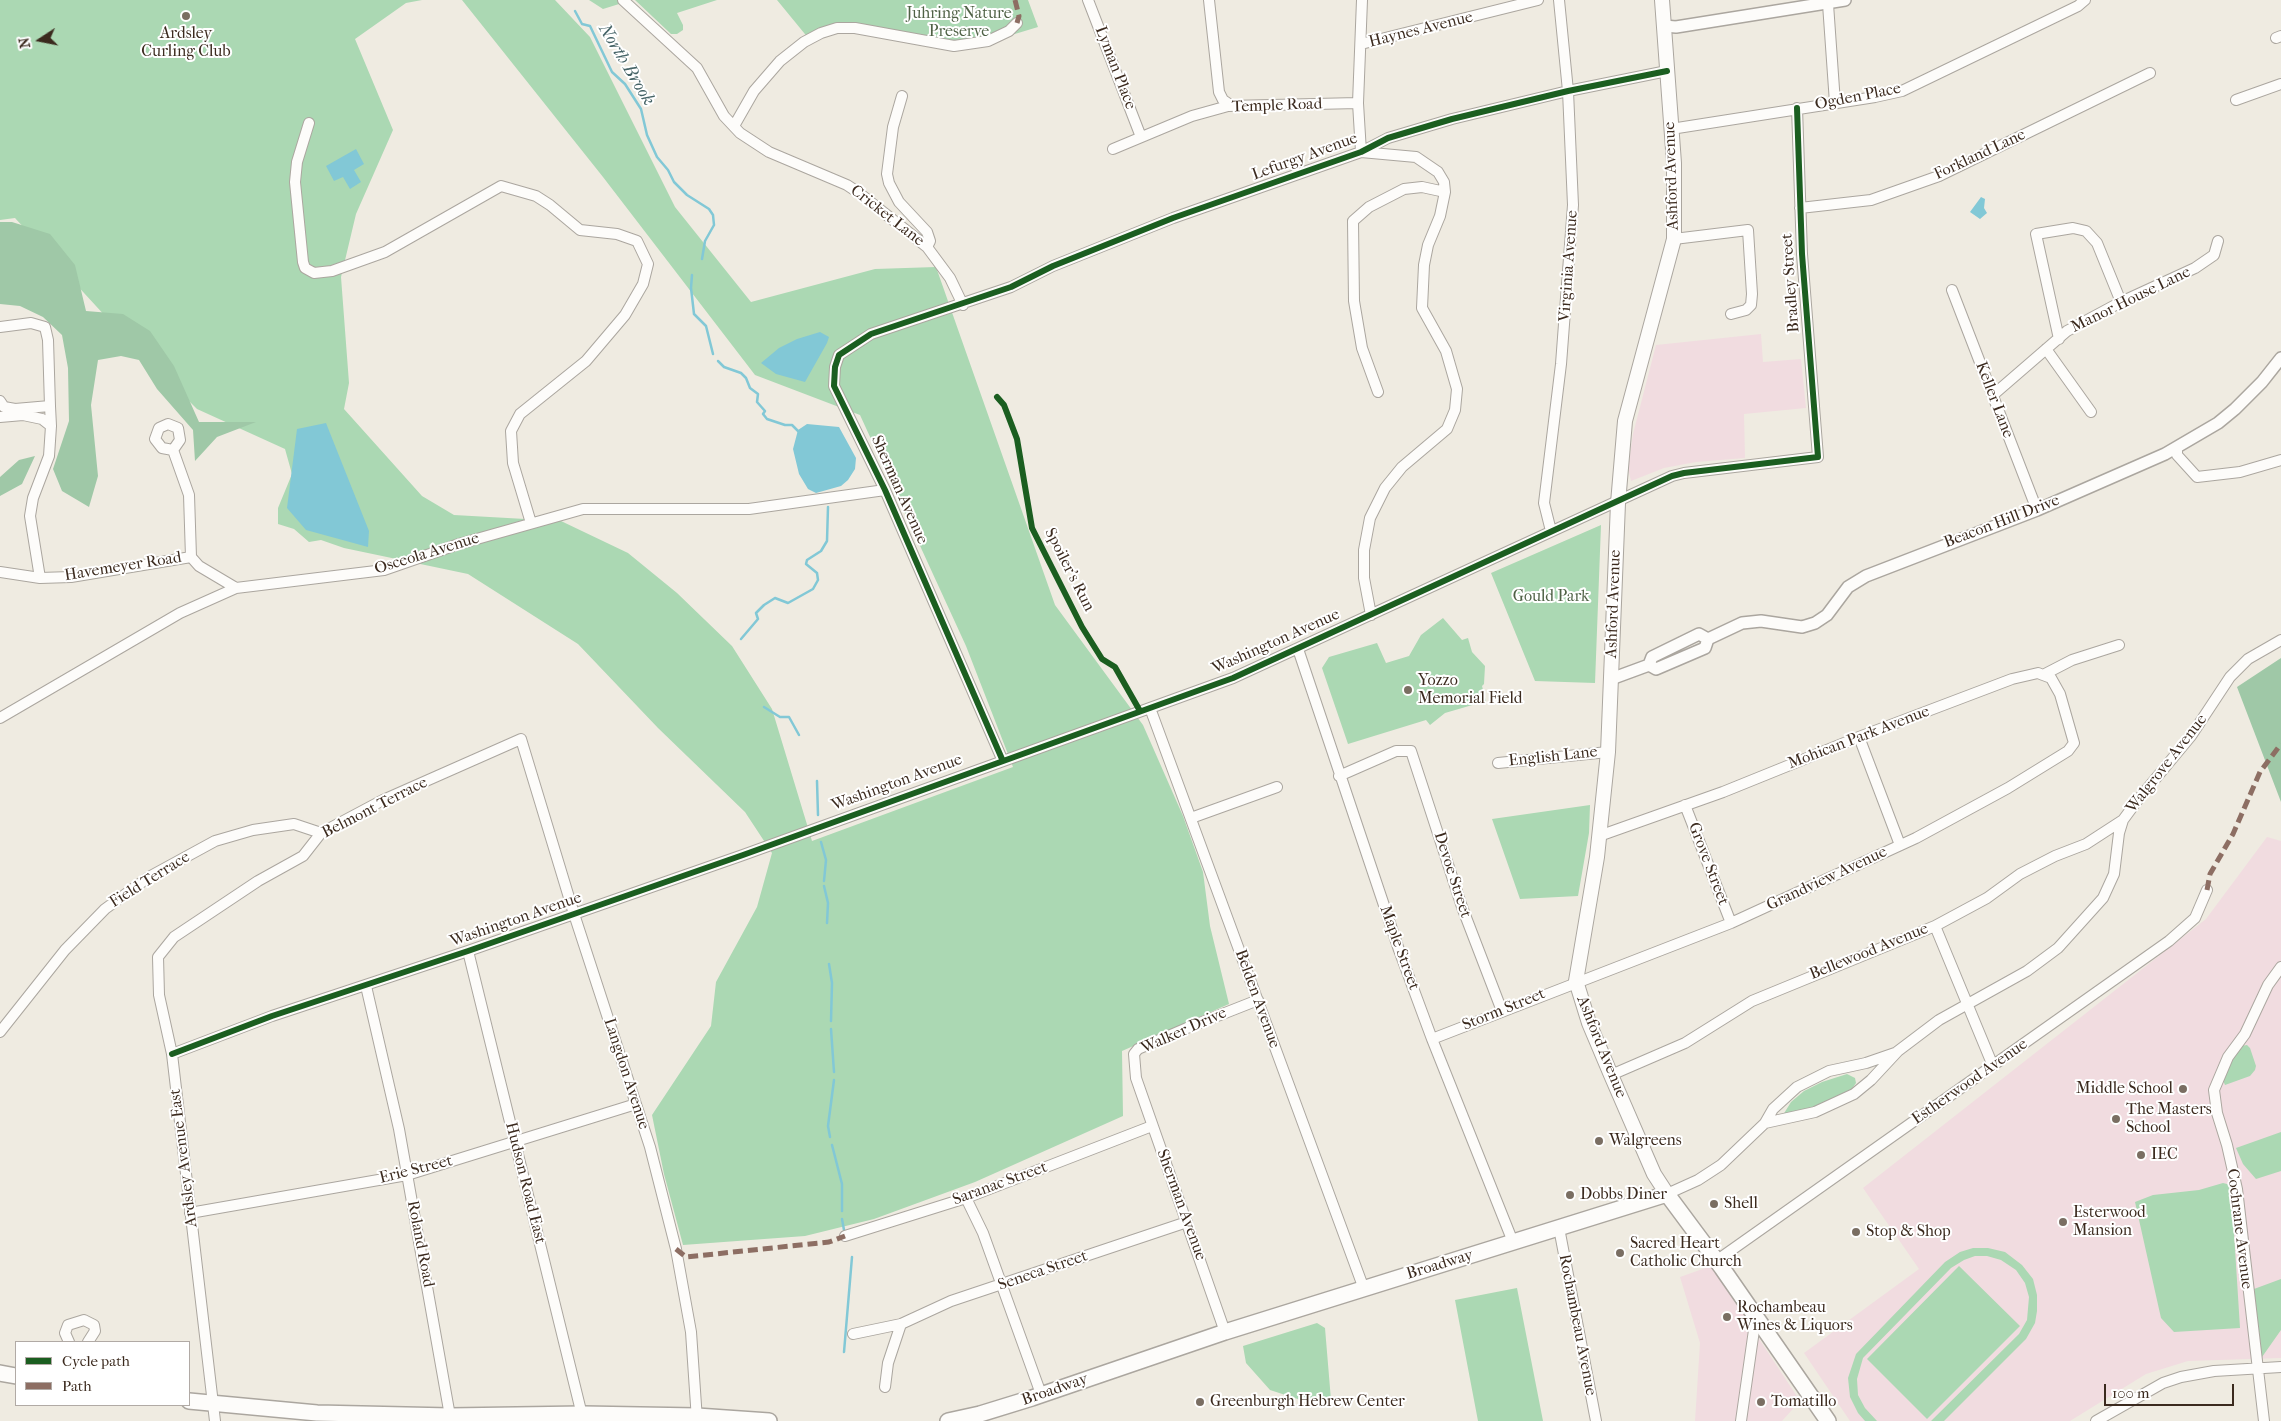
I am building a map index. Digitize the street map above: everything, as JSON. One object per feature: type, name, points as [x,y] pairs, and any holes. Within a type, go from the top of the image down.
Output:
[{"type":"main road","name":"Ashford Avenue","points":[[1662,0],[1671,129],[1674,239],[1625,421],[1618,503],[1608,752],[1599,836],[1576,982],[1586,1014],[1611,1076],[1654,1174],[1667,1194]]},
{"type":"main road","name":"Broadway","points":[[948,1421],[980,1414],[1225,1332],[1667,1194]]},
{"type":"main road","points":[[1667,1194],[1756,1316],[1828,1421]]},
{"type":"main road","points":[[0,1373],[15,1376]]},
{"type":"main road","points":[[190,1401],[317,1413],[697,1418],[769,1421]]},
{"type":"street","name":"Cricket Lane","points":[[623,0],[674,50],[697,68],[724,116],[747,139],[769,152],[847,185],[927,248],[950,278],[963,305]]},
{"type":"street","name":"Lyman Place","points":[[1088,0],[1141,136]]},
{"type":"street","points":[[1209,0],[1219,92],[1223,100],[1232,106]]},
{"type":"street","points":[[1362,0],[1358,103],[1361,152],[1416,157],[1438,172],[1444,182],[1445,192],[1440,216],[1428,245],[1424,265],[1422,308],[1452,368],[1457,389],[1455,410],[1447,429],[1402,468],[1385,488],[1370,518],[1364,550],[1364,578],[1371,615]]},
{"type":"street","name":"Haynes Avenue","points":[[1361,44],[1538,0]]},
{"type":"street","name":"Virginia Avenue","points":[[1551,532],[1544,502],[1561,364],[1573,213],[1568,91],[1560,0]]},
{"type":"street","points":[[1664,26],[1676,27],[1845,0]]},
{"type":"street","name":"Ogden Place","points":[[1671,129],[1797,108],[1875,98],[1902,91],[2078,6],[2085,0]]},
{"type":"street","points":[[1828,4],[1835,103]]},
{"type":"street","points":[[734,126],[754,92],[774,68],[804,42],[837,28],[855,28],[954,46],[993,39],[1009,31],[1017,23]]},
{"type":"street","name":"Lefurgy Avenue","points":[[963,305],[1011,287],[1054,266],[1172,218],[1361,152],[1388,138],[1452,119],[1568,91],[1667,71]]},
{"type":"street","name":"Forkland Lane","points":[[1800,208],[1871,200],[1939,176],[2150,72]]},
{"type":"street","points":[[2236,100],[2281,84]]},
{"type":"street","points":[[902,96],[893,127],[887,174],[889,183],[899,202],[927,232],[930,241],[927,248]]},
{"type":"street","name":"Temple Road","points":[[1113,149],[1192,116],[1232,106],[1358,103]]},
{"type":"street","name":"Bradley Street","points":[[1797,108],[1800,208],[1818,457]]},
{"type":"street","points":[[309,123],[297,162],[295,182],[303,262],[305,268],[314,273],[332,271],[385,252],[501,186],[536,196],[550,204],[580,230],[617,234],[637,241],[648,264],[643,284],[625,315],[586,361],[520,414],[511,431],[513,463],[531,523]]},
{"type":"street","points":[[1378,392],[1362,348],[1354,301],[1353,222],[1369,207],[1404,189],[1422,188],[1445,192]]},
{"type":"street","points":[[2059,339],[2036,234],[2073,228],[2086,231],[2097,243],[2121,302]]},
{"type":"street","points":[[1674,239],[1748,230],[1751,305],[1746,310],[1731,314]]},
{"type":"street","name":"Manor House Lane","points":[[1992,395],[2067,331],[2121,302],[2203,263],[2214,255],[2218,241]]},
{"type":"street","name":"Keller Lane","points":[[1952,290],[2037,510]]},
{"type":"street","name":"Sherman Avenue","points":[[963,305],[871,334],[851,345],[839,355],[835,367],[834,386],[885,490],[1002,760]]},
{"type":"street","points":[[0,327],[30,323],[45,327],[48,340],[52,426],[49,456],[33,498],[30,516],[40,578]]},
{"type":"street","points":[[2046,349],[2091,412]]},
{"type":"street","name":"Beacon Hill Drive","points":[[1611,679],[1649,665],[1656,669],[1706,648],[1708,639],[1742,623],[1760,621],[1802,627],[1815,623],[1827,615],[1848,588],[1866,576],[2037,510],[2177,448],[2218,423],[2235,409],[2262,382],[2281,358]]},
{"type":"street","points":[[0,401],[4,407],[15,410],[50,406]]},
{"type":"street","points":[[0,417],[23,416],[42,419],[52,426]]},
{"type":"street","points":[[2177,448],[2177,455],[2197,477],[2240,472],[2281,460]]},
{"type":"street","points":[[173,450],[189,495],[191,557]]},
{"type":"street","name":"Washington Avenue","points":[[172,1054],[272,1016],[468,952],[743,855],[1233,678],[1684,472],[1818,457]]},
{"type":"street","name":"Osceola Avenue","points":[[0,718],[180,612],[236,588],[384,570],[458,544],[584,509],[749,509],[885,490]]},
{"type":"street","name":"Havemeyer Road","points":[[0,572],[40,578],[71,578],[191,557],[199,566],[236,588]]},
{"type":"street","name":"Walgrove Avenue","points":[[1765,1123],[1801,1117],[1841,1102],[1871,1080],[1898,1051],[1939,1020],[1966,1003],[2007,983],[2039,963],[2058,948],[2103,898],[2114,874],[2119,833],[2123,820],[2191,736],[2230,677],[2248,659],[2281,640]]},
{"type":"street","name":"Mohican Park Avenue","points":[[1599,836],[2012,680],[2038,673],[2043,675],[2072,660],[2119,645]]},
{"type":"street","name":"Maple Street","points":[[1298,649],[1339,776],[1432,1039],[1513,1242]]},
{"type":"street","name":"Grandview Avenue","points":[[1576,982],[1731,923],[1900,845],[2008,788],[2066,753],[2074,743],[2060,694],[2051,678],[2043,675]]},
{"type":"street","name":"Belden Avenue","points":[[1150,708],[1364,1289]]},
{"type":"street","points":[[1859,737],[1900,845]]},
{"type":"street","name":"Belmont Terrace","points":[[190,926],[258,881],[303,856],[321,833],[383,800],[521,739]]},
{"type":"street","name":"Langdon Avenue","points":[[521,739],[574,914],[650,1147],[676,1249],[691,1332],[697,1418]]},
{"type":"street","name":"Devoe Street","points":[[1339,776],[1396,751],[1411,751],[1415,758],[1462,907],[1502,1011]]},
{"type":"street","name":"English Lane","points":[[1498,763],[1608,752]]},
{"type":"street","points":[[1191,818],[1277,788]]},
{"type":"street","name":"Grove Street","points":[[1685,805],[1731,923]]},
{"type":"street","name":"Bellewood Avenue","points":[[1611,1076],[1685,1043],[1752,1001],[1934,926],[1987,898],[2020,874],[2055,856],[2086,844],[2123,820]]},
{"type":"street","name":"Field Terrace","points":[[0,1032],[65,950],[105,909],[149,877],[215,841],[253,830],[294,824],[321,833]]},
{"type":"street","name":"Estherwood Avenue","points":[[1716,1261],[2180,932],[2195,918],[2207,890]]},
{"type":"street","name":"Ardsley Avenue East","points":[[190,926],[174,937],[158,957],[159,997],[172,1054],[215,1421]]},
{"type":"street","points":[[1934,926],[1993,1066]]},
{"type":"street","name":"Hudson Road East","points":[[468,952],[583,1417]]},
{"type":"street","name":"Cochrane Avenue","points":[[2264,1421],[2237,1189],[2227,1145],[2217,1113],[2214,1090],[2228,1057],[2245,1034],[2268,985],[2281,966]]},
{"type":"street","name":"Storm Street","points":[[1432,1039],[1576,982]]},
{"type":"street","name":"Roland Road","points":[[366,986],[407,1175],[450,1416]]},
{"type":"street","name":"Walker Drive","points":[[1136,1078],[1134,1054],[1138,1049],[1258,1000]]},
{"type":"street","name":"Walgrove Avenue","points":[[1667,1194],[1698,1180],[1721,1165],[1765,1123],[1773,1109],[1797,1087],[1829,1071],[1866,1063],[1898,1051]]},
{"type":"street","name":"Sherman Avenue","points":[[1136,1078],[1225,1332]]},
{"type":"street","name":"Erie Street","points":[[190,1213],[407,1175],[636,1104]]},
{"type":"street","name":"Saranac Street","points":[[845,1236],[966,1198],[1152,1126]]},
{"type":"street","points":[[966,1198],[984,1233],[1042,1394]]},
{"type":"street","name":"Seneca Street","points":[[853,1334],[901,1324],[951,1301],[1187,1222]]},
{"type":"street","name":"Rochambeau Avenue","points":[[1559,1228],[1596,1421]]},
{"type":"street","points":[[1741,1421],[1756,1316]]},
{"type":"street","points":[[69,1341],[65,1333],[68,1325],[84,1320],[94,1325],[95,1331],[89,1341]]},
{"type":"street","points":[[885,1387],[888,1362],[901,1324]]},
{"type":"street","points":[[2096,1421],[2163,1383],[2180,1376],[2205,1372],[2281,1368]]},
{"type":"shaded area","points":[[1761,334],[1763,362],[1801,359],[1806,408],[1744,414],[1745,458],[1696,462],[1664,468],[1631,481],[1628,468],[1633,434],[1656,345]]},
{"type":"shaded area","name":"The Masters School","points":[[2267,837],[2281,841],[2281,1358],[2188,1361],[2146,1374],[2070,1421],[1850,1421],[1804,1353],[1919,1269],[1863,1188],[2206,919]]},
{"type":"shaded area","points":[[1711,1266],[1800,1401],[1782,1421],[1695,1421],[1700,1343],[1680,1277]]},
{"type":"green space","points":[[0,0],[422,0],[406,3],[355,39],[393,130],[356,214],[341,277],[349,383],[344,409],[422,496],[454,515],[561,521],[628,553],[677,593],[732,646],[772,709],[812,841],[1013,767],[966,646],[860,415],[755,375],[603,177],[462,0],[555,0],[590,37],[675,207],[751,302],[875,269],[936,267],[1055,605],[1143,725],[1183,816],[1203,872],[1210,926],[1229,1004],[1122,1051],[1123,1116],[975,1182],[874,1219],[805,1236],[683,1245],[664,1174],[652,1115],[711,1026],[716,982],[757,907],[772,853],[745,812],[658,728],[578,644],[468,574],[344,548],[321,540],[309,542],[294,529],[278,524],[278,508],[292,474],[285,449],[197,409],[119,331],[15,218],[0,220]]},
{"type":"green space","points":[[589,0],[632,0],[603,9]]},
{"type":"green space","points":[[635,0],[717,0],[677,13],[683,25],[683,30],[677,34],[671,34]]},
{"type":"green space","name":"Juhring Nature Preserve","points":[[777,0],[1028,0],[1038,27],[985,43],[967,46],[855,28],[809,39]]},
{"type":"green space","points":[[0,222],[12,222],[50,234],[75,265],[86,311],[123,314],[150,331],[174,366],[199,422],[256,422],[217,437],[195,461],[193,430],[157,389],[139,360],[121,356],[98,360],[91,405],[98,476],[89,507],[62,491],[53,469],[69,421],[68,368],[62,335],[43,317],[20,306],[0,304]]},
{"type":"green space","points":[[35,456],[22,484],[0,496],[0,477],[19,460]]},
{"type":"green space","name":"Gould Park","points":[[1601,525],[1595,683],[1535,681],[1491,573]]},
{"type":"green space","name":"Yozzo Memorial Field","points":[[1443,618],[1462,640],[1468,638],[1472,652],[1485,666],[1484,684],[1482,686],[1486,701],[1445,713],[1430,725],[1426,720],[1348,744],[1322,668],[1329,657],[1377,643],[1386,663],[1409,656],[1421,635]]},
{"type":"green space","points":[[2281,658],[2281,802],[2237,687]]},
{"type":"green space","points":[[1590,805],[1589,833],[1578,896],[1520,899],[1492,819]]},
{"type":"green space","points":[[2247,1045],[2250,1048],[2256,1066],[2255,1070],[2250,1076],[2225,1085],[2222,1078],[2226,1066],[2241,1046]]},
{"type":"green space","points":[[1847,1074],[1855,1078],[1856,1083],[1849,1093],[1812,1109],[1783,1115],[1791,1102],[1804,1091],[1822,1082]]},
{"type":"green space","points":[[2281,1132],[2281,1171],[2256,1179],[2243,1164],[2236,1148]]},
{"type":"green space","points":[[2223,1183],[2231,1185],[2240,1328],[2174,1332],[2161,1318],[2135,1202],[2153,1195],[2199,1190]]},
{"type":"green space","points":[[1973,1248],[1988,1248],[2005,1252],[2022,1265],[2033,1279],[2037,1295],[2037,1311],[2035,1323],[2026,1339],[1944,1421],[1931,1421],[2019,1334],[2027,1320],[2029,1297],[2025,1283],[2016,1270],[2001,1260],[1987,1256],[1975,1256],[1964,1260],[1951,1268],[1863,1358],[1857,1379],[1858,1395],[1865,1408],[1877,1421],[1865,1421],[1858,1413],[1850,1397],[1848,1378],[1856,1354],[1945,1262],[1960,1252]]},
{"type":"green space","points":[[1959,1266],[2020,1326],[1927,1419],[1867,1359]]},
{"type":"green space","points":[[2281,1279],[2281,1330],[2262,1357],[2254,1289]]},
{"type":"green space","points":[[1517,1288],[1543,1421],[1478,1421],[1455,1300]]},
{"type":"green space","points":[[1317,1323],[1325,1328],[1331,1400],[1307,1402],[1270,1390],[1246,1363],[1243,1346]]},
{"type":"water","points":[[356,149],[364,164],[354,170],[361,182],[350,189],[343,177],[334,181],[326,166]]},
{"type":"water","points":[[1981,197],[1985,199],[1984,208],[1987,213],[1980,219],[1970,212]]},
{"type":"water","points":[[820,332],[829,337],[805,382],[776,374],[761,363],[779,348],[797,339]]},
{"type":"water","points":[[326,423],[369,531],[368,547],[306,530],[287,508],[297,429]]},
{"type":"water","points":[[807,424],[839,427],[856,458],[855,469],[848,480],[841,486],[816,493],[808,489],[799,474],[793,449],[798,430]]},
{"type":"waterway","name":"North Brook","points":[[575,11],[582,24],[590,26],[612,72],[625,84],[641,109],[647,135],[657,157],[668,170],[674,182],[687,195],[709,209],[713,215],[714,225],[705,241],[702,259]]},
{"type":"waterway","name":"North Brook","points":[[692,275],[691,288],[694,314],[706,326],[713,354]]},
{"type":"waterway","name":"North Brook","points":[[718,361],[724,367],[741,373],[746,378],[750,388],[758,394],[757,402],[765,411],[763,414],[767,419],[785,425],[792,425],[799,432]]},
{"type":"waterway","name":"North Brook","points":[[741,639],[758,619],[756,613],[764,605],[775,598],[788,603],[813,589],[818,580],[817,573],[806,564],[807,560],[821,551],[827,541],[828,507]]},
{"type":"waterway","name":"North Brook","points":[[764,707],[780,717],[789,717],[799,735]]},
{"type":"waterway","name":"North Brook","points":[[817,781],[818,815]]},
{"type":"waterway","name":"North Brook","points":[[821,842],[826,860],[824,881]]},
{"type":"waterway","name":"North Brook","points":[[824,886],[828,903],[827,923]]},
{"type":"waterway","name":"North Brook","points":[[829,964],[832,983],[831,1021]]},
{"type":"waterway","name":"North Brook","points":[[831,1029],[834,1072]]},
{"type":"waterway","name":"North Brook","points":[[830,1137],[828,1126],[834,1080]]},
{"type":"waterway","name":"North Brook","points":[[832,1145],[842,1184],[842,1211]]},
{"type":"waterway","name":"North Brook","points":[[842,1219],[844,1230]]},
{"type":"waterway","name":"North Brook","points":[[844,1352],[852,1257]]},
{"type":"marked path","points":[[1015,0],[1019,16],[1017,23]]},
{"type":"marked path","points":[[2207,890],[2210,874],[2233,834],[2260,772],[2281,744]]},
{"type":"marked path","points":[[676,1249],[686,1257],[829,1242],[845,1236]]},
{"type":"cycle path","points":[[1002,759],[885,490],[834,386],[835,367],[839,355],[871,334],[1011,287],[1053,266],[1173,218],[1361,152],[1388,138],[1452,119],[1568,91],[1667,71]]},
{"type":"cycle path","points":[[172,1054],[272,1016],[468,951],[743,855],[1233,678],[1672,476],[1818,457],[1802,254],[1797,108]]},
{"type":"cycle path","name":"Spoiler's Run","points":[[997,397],[1004,405],[1017,439],[1032,528],[1082,627],[1102,659],[1115,667],[1140,711]]},
{"type":"place","name":"Ardsley Curling Club","points":[[186,16]]},
{"type":"place","name":"Yozzo Memorial Field","points":[[1408,690]]},
{"type":"place","name":"Middle School","points":[[2183,1089]]},
{"type":"place","name":"The Masters School","points":[[2116,1119]]},
{"type":"place","name":"Walgreens","points":[[1599,1141]]},
{"type":"place","name":"IEC","points":[[2141,1155]]},
{"type":"place","name":"Dobbs Diner","points":[[1570,1195]]},
{"type":"place","name":"Shell","points":[[1714,1204]]},
{"type":"place","name":"Esterwood Mansion","points":[[2063,1222]]},
{"type":"place","name":"Stop & Shop","points":[[1856,1232]]},
{"type":"place","name":"Sacred Heart Catholic Church","points":[[1620,1253]]},
{"type":"place","name":"Rochambeau Wines & Liquors","points":[[1727,1317]]},
{"type":"place","name":"Greenburgh Hebrew Center","points":[[1200,1402]]},
{"type":"place","name":"Tomatillo","points":[[1761,1402]]}]
